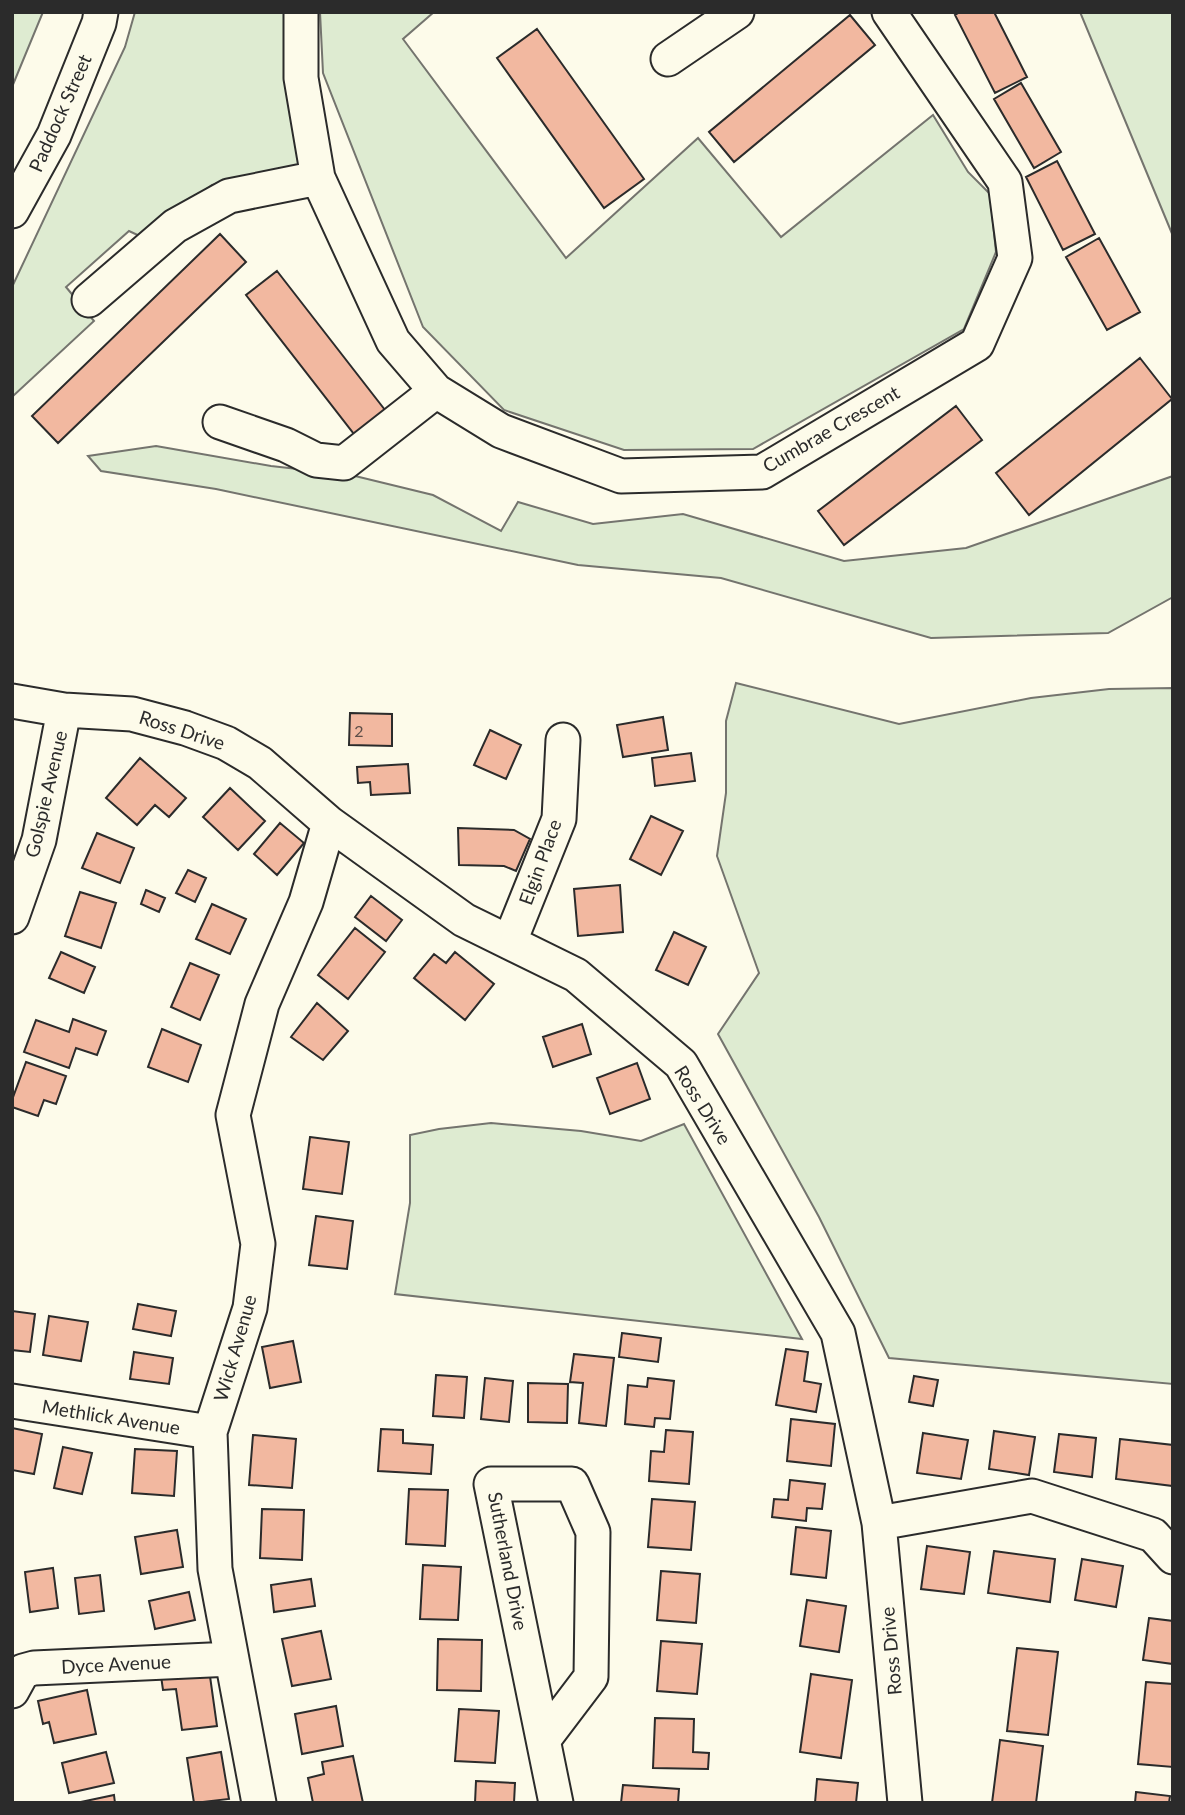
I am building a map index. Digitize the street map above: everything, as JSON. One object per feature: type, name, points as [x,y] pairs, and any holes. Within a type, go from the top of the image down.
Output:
[{"type":"street","name":"Paddock Street","points":[[12,211],[54,135],[102,12]]},
{"type":"street","name":"Cumbrae Crescent","points":[[301,12],[301,78],[318,178],[393,341],[436,391],[501,431],[621,476],[762,472],[977,344],[1016,258],[1005,182],[889,12]]},
{"type":"street","points":[[668,59],[737,12]]},
{"type":"street","points":[[89,300],[175,226],[229,196],[318,178]]},
{"type":"street","points":[[220,422],[286,445],[316,460],[344,463],[436,391]]},
{"type":"street","name":"Ross Drive","points":[[12,701],[64,710],[132,713],[226,743],[260,763],[329,822],[464,919],[576,975],[681,1064],[838,1333],[879,1523],[905,1803]]},
{"type":"street","name":"Golspie Avenue","points":[[12,917],[39,840],[64,710]]},
{"type":"street","name":"Elgin Place","points":[[510,941],[559,819],[563,740]]},
{"type":"street","name":"Wick Avenue","points":[[259,1803],[215,1569],[210,1432],[250,1308],[258,1244],[233,1115],[262,1004],[306,902],[329,822]]},
{"type":"street","name":"Methlick Avenue","points":[[12,1401],[210,1432]]},
{"type":"street","name":"Sutherland Drive","points":[[544,1739],[591,1677],[593,1532],[572,1484],[491,1484],[556,1803]]},
{"type":"street","points":[[879,1523],[1032,1496],[1153,1535],[1173,1556]]},
{"type":"street","name":"Dyce Avenue","points":[[12,1691],[23,1671],[34,1668],[232,1659]]},
{"type":"green space","points":[[12,12],[43,12],[12,87]]},
{"type":"green space","points":[[135,12],[292,12],[308,154],[299,171],[212,185],[144,238],[129,231],[66,287],[94,321],[12,397],[12,287],[125,47]]},
{"type":"green space","points":[[320,12],[434,12],[403,39],[566,258],[698,138],[781,237],[933,115],[968,172],[990,194],[996,252],[964,329],[753,449],[624,450],[504,410],[423,327],[323,73]]},
{"type":"green space","points":[[1080,12],[1173,12],[1173,236]]},
{"type":"green space","points":[[156,446],[271,466],[351,475],[433,495],[501,531],[518,502],[593,524],[683,514],[844,561],[966,548],[1173,476],[1173,597],[1108,633],[931,638],[721,578],[578,565],[216,489],[101,471],[88,456]]},
{"type":"green space","points":[[736,683],[899,724],[1031,698],[1109,689],[1173,688],[1173,1384],[889,1358],[819,1217],[718,1034],[759,973],[717,856],[726,793],[726,721]]},
{"type":"green space","points":[[491,1123],[581,1131],[641,1141],[684,1124],[802,1339],[395,1294],[410,1203],[410,1135]]},
{"type":"building","points":[[960,12],[994,12],[1027,77],[995,93],[955,15]]},
{"type":"building","points":[[850,15],[875,45],[734,162],[709,132]]},
{"type":"building","points":[[537,29],[644,179],[604,208],[497,58]]},
{"type":"building","points":[[1021,83],[1061,152],[1034,168],[994,99]]},
{"type":"building","points":[[1057,161],[1095,234],[1063,250],[1026,177]]},
{"type":"building","points":[[220,234],[246,262],[58,443],[32,416]]},
{"type":"building","points":[[1099,238],[1140,312],[1107,330],[1066,257]]},
{"type":"building","points":[[277,271],[385,410],[354,434],[246,295]]},
{"type":"building","points":[[1140,358],[1172,399],[1029,515],[996,473]]},
{"type":"building","points":[[956,406],[982,440],[844,545],[818,511]]},
{"type":"building","points":[[350,713],[392,714],[392,746],[349,745]]},
{"type":"building","points":[[663,717],[668,750],[623,757],[617,725]]},
{"type":"building","points":[[490,730],[521,745],[506,779],[474,765]]},
{"type":"building","points":[[691,753],[695,781],[655,786],[652,758]]},
{"type":"building","points":[[140,758],[186,798],[169,817],[155,805],[137,825],[106,798]]},
{"type":"building","points":[[408,764],[410,793],[371,795],[370,782],[358,783],[357,767]]},
{"type":"building","points":[[230,788],[265,821],[238,850],[203,817]]},
{"type":"building","points":[[651,816],[683,831],[661,875],[630,859]]},
{"type":"building","points":[[280,823],[304,843],[277,875],[254,854]]},
{"type":"building","points":[[458,828],[514,830],[530,839],[516,871],[504,866],[459,865]]},
{"type":"building","points":[[97,833],[134,848],[120,883],[82,868]]},
{"type":"building","points":[[188,870],[206,878],[195,902],[176,893]]},
{"type":"building","points":[[620,885],[623,932],[578,936],[574,889]]},
{"type":"building","points":[[146,890],[165,898],[159,912],[141,904]]},
{"type":"building","points":[[80,892],[116,903],[101,948],[65,936]]},
{"type":"building","points":[[371,896],[402,920],[386,941],[355,917]]},
{"type":"building","points":[[212,904],[246,919],[230,954],[196,939]]},
{"type":"building","points":[[355,928],[385,952],[348,999],[318,975]]},
{"type":"building","points":[[674,932],[706,947],[688,985],[656,970]]},
{"type":"building","points":[[61,952],[95,967],[84,993],[49,978]]},
{"type":"building","points":[[455,952],[494,984],[465,1020],[414,978],[434,954],[446,963]]},
{"type":"building","points":[[190,963],[219,975],[200,1020],[171,1007]]},
{"type":"building","points":[[317,1003],[348,1031],[323,1060],[291,1037]]},
{"type":"building","points":[[73,1019],[106,1031],[97,1055],[76,1048],[69,1068],[24,1052],[36,1020],[69,1032]]},
{"type":"building","points":[[582,1024],[591,1054],[553,1067],[543,1037]]},
{"type":"building","points":[[162,1029],[201,1045],[188,1082],[148,1067]]},
{"type":"building","points":[[26,1062],[66,1076],[56,1104],[44,1100],[38,1116],[12,1107]]},
{"type":"building","points":[[637,1063],[650,1099],[610,1114],[597,1078]]},
{"type":"building","points":[[310,1137],[349,1142],[342,1194],[303,1189]]},
{"type":"building","points":[[316,1216],[353,1221],[347,1269],[309,1265]]},
{"type":"building","points":[[138,1304],[176,1311],[171,1336],[133,1329]]},
{"type":"building","points":[[12,1311],[35,1314],[30,1352],[12,1350]]},
{"type":"building","points":[[49,1316],[88,1322],[81,1361],[43,1355]]},
{"type":"building","points":[[622,1333],[661,1338],[658,1362],[619,1357]]},
{"type":"building","points":[[293,1341],[301,1382],[270,1388],[262,1347]]},
{"type":"building","points":[[786,1349],[808,1352],[804,1381],[821,1384],[816,1412],[776,1405]]},
{"type":"building","points":[[134,1352],[173,1358],[169,1384],[130,1379]]},
{"type":"building","points":[[574,1354],[614,1358],[606,1426],[579,1423],[583,1383],[570,1382]]},
{"type":"building","points":[[436,1375],[467,1377],[464,1418],[433,1416]]},
{"type":"building","points":[[914,1376],[938,1380],[933,1406],[909,1402]]},
{"type":"building","points":[[485,1378],[513,1381],[509,1422],[481,1419]]},
{"type":"building","points":[[648,1378],[674,1381],[670,1419],[655,1418],[654,1427],[625,1424],[628,1385],[647,1387]]},
{"type":"building","points":[[528,1383],[568,1384],[567,1423],[528,1422]]},
{"type":"building","points":[[791,1419],[835,1424],[831,1466],[787,1461]]},
{"type":"building","points":[[12,1428],[42,1434],[34,1474],[12,1470]]},
{"type":"building","points":[[381,1429],[403,1430],[403,1443],[433,1445],[431,1474],[378,1471]]},
{"type":"building","points":[[666,1430],[693,1432],[689,1484],[649,1481],[651,1451],[664,1452]]},
{"type":"building","points":[[994,1431],[1035,1437],[1029,1475],[989,1469]]},
{"type":"building","points":[[923,1433],[968,1440],[961,1479],[917,1473]]},
{"type":"building","points":[[1059,1434],[1096,1438],[1092,1477],[1054,1472]]},
{"type":"building","points":[[253,1435],[296,1439],[292,1488],[249,1485]]},
{"type":"building","points":[[1120,1439],[1173,1445],[1173,1486],[1116,1479]]},
{"type":"building","points":[[63,1447],[92,1453],[82,1494],[54,1488]]},
{"type":"building","points":[[135,1449],[177,1451],[174,1496],[132,1493]]},
{"type":"building","points":[[790,1480],[825,1484],[822,1509],[807,1508],[806,1521],[772,1517],[774,1499],[788,1500]]},
{"type":"building","points":[[409,1489],[448,1490],[445,1546],[406,1544]]},
{"type":"building","points":[[652,1499],[695,1502],[691,1550],[648,1547]]},
{"type":"building","points":[[262,1509],[304,1510],[302,1560],[260,1558]]},
{"type":"building","points":[[796,1527],[831,1531],[826,1578],[791,1574]]},
{"type":"building","points":[[177,1530],[183,1567],[141,1574],[135,1537]]},
{"type":"building","points":[[927,1546],[970,1552],[964,1594],[921,1589]]},
{"type":"building","points":[[994,1551],[1055,1559],[1050,1602],[988,1593]]},
{"type":"building","points":[[1082,1559],[1123,1566],[1116,1607],[1075,1600]]},
{"type":"building","points":[[423,1565],[461,1567],[458,1620],[420,1619]]},
{"type":"building","points":[[53,1568],[58,1608],[30,1612],[25,1572]]},
{"type":"building","points":[[661,1571],[700,1574],[696,1623],[657,1620]]},
{"type":"building","points":[[100,1575],[104,1611],[79,1614],[75,1578]]},
{"type":"building","points":[[311,1579],[315,1606],[274,1612],[271,1585]]},
{"type":"building","points":[[189,1592],[195,1620],[155,1629],[149,1601]]},
{"type":"building","points":[[807,1600],[846,1606],[839,1652],[800,1646]]},
{"type":"building","points":[[1149,1618],[1173,1621],[1173,1664],[1143,1660]]},
{"type":"building","points":[[321,1631],[331,1679],[292,1686],[282,1639]]},
{"type":"building","points":[[438,1639],[482,1640],[481,1691],[437,1690]]},
{"type":"building","points":[[661,1641],[702,1644],[697,1694],[657,1691]]},
{"type":"building","points":[[1017,1648],[1058,1652],[1048,1735],[1007,1731]]},
{"type":"building","points":[[208,1662],[217,1726],[182,1730],[176,1689],[163,1690],[160,1669]]},
{"type":"building","points":[[811,1674],[852,1680],[841,1758],[800,1752]]},
{"type":"building","points":[[1146,1682],[1173,1684],[1173,1767],[1138,1764]]},
{"type":"building","points":[[87,1690],[96,1734],[54,1743],[49,1722],[43,1724],[38,1701]]},
{"type":"building","points":[[336,1706],[343,1746],[302,1754],[295,1714]]},
{"type":"building","points":[[459,1709],[499,1711],[495,1763],[455,1761]]},
{"type":"building","points":[[655,1718],[694,1719],[693,1752],[709,1753],[708,1769],[653,1768]]},
{"type":"building","points":[[1000,1740],[1043,1746],[1036,1803],[992,1803]]},
{"type":"building","points":[[106,1752],[114,1783],[69,1793],[62,1763]]},
{"type":"building","points":[[221,1752],[229,1799],[194,1803],[187,1758]]},
{"type":"building","points":[[353,1756],[363,1803],[313,1803],[308,1778],[324,1774],[322,1762]]},
{"type":"building","points":[[817,1779],[858,1783],[856,1803],[815,1803]]},
{"type":"building","points":[[476,1781],[515,1783],[514,1803],[475,1803]]},
{"type":"building","points":[[623,1785],[679,1789],[678,1803],[621,1803]]},
{"type":"building","points":[[1136,1792],[1170,1796],[1169,1803],[1135,1803]]},
{"type":"building","points":[[114,1795],[115,1803],[76,1803]]}]
